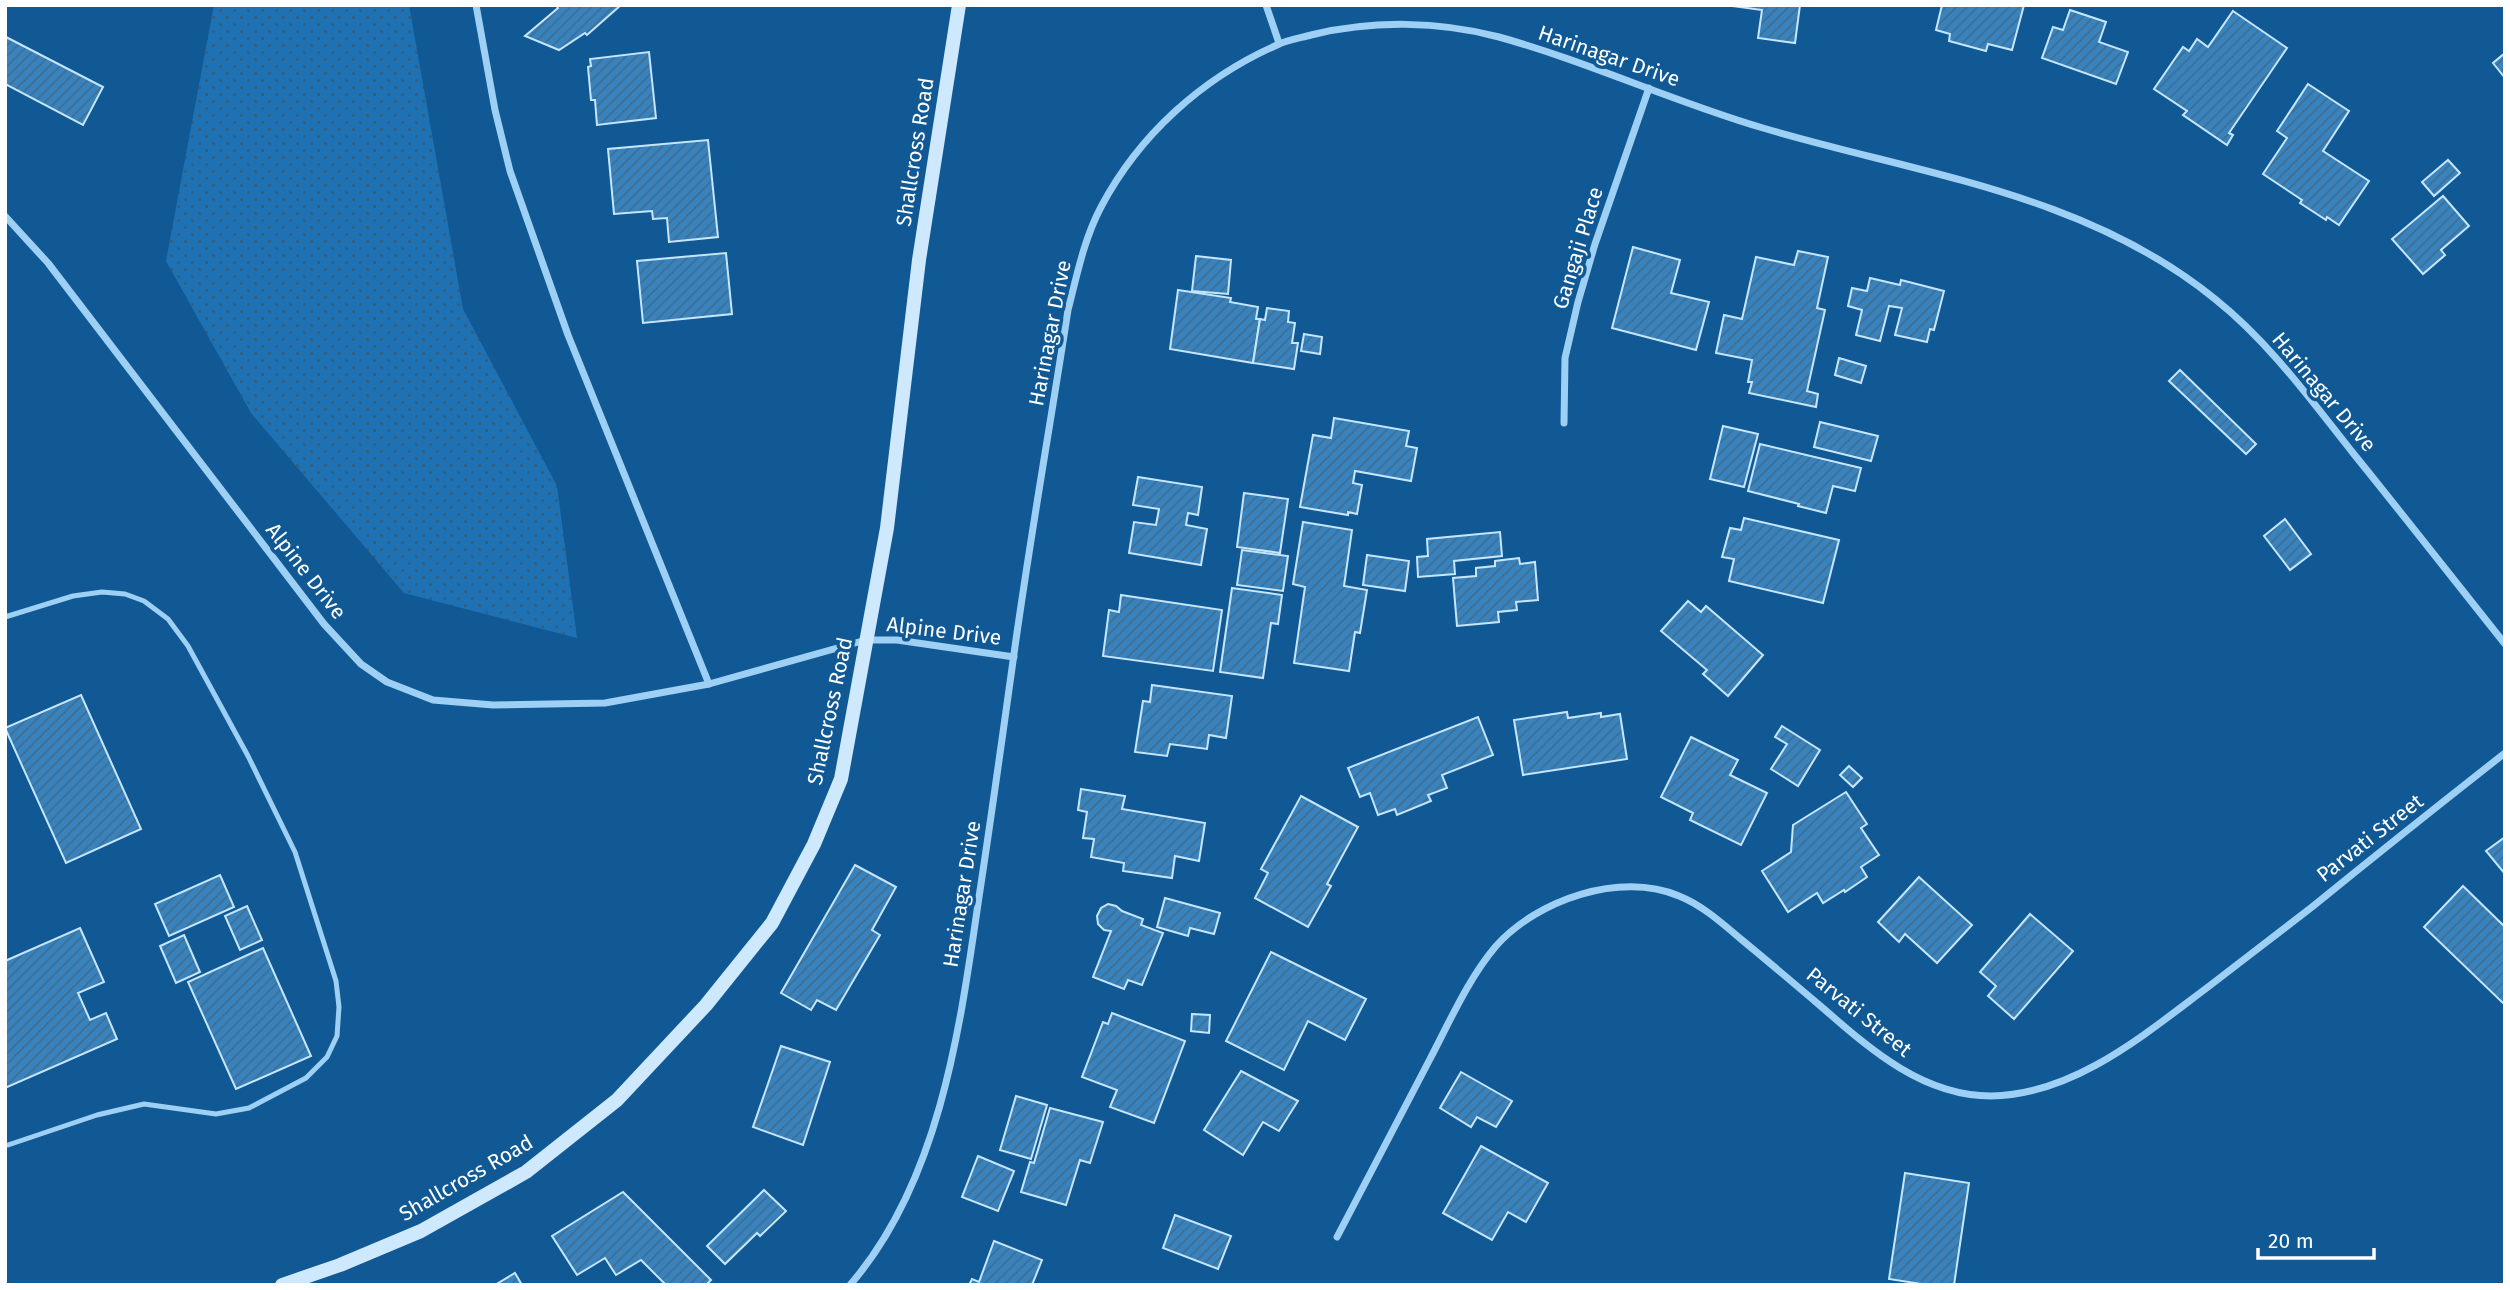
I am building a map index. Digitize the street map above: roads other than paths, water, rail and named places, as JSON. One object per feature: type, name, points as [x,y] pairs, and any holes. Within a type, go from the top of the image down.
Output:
[{"type":"street","points":[[476,5],[495,110],[510,171],[568,335],[709,684]]},
{"type":"street","name":"Shallcross Road","points":[[282,1285],[340,1265],[421,1231],[526,1172],[617,1100],[706,1005],[772,923],[814,844],[841,779],[887,528],[919,260],[959,5]]},
{"type":"street","points":[[1266,5],[1279,43]]},
{"type":"street","name":"Harinagar Drive","points":[[850,1285],[888,1230],[914,1178],[936,1118],[954,1053],[1068,310],[1081,257],[1099,211],[1124,168],[1164,120],[1212,81],[1279,43],[1332,30],[1378,25],[1444,27],[1497,37],[1762,128],[1991,187],[2070,215],[2145,251],[2216,299],[2282,363],[2505,643]]},
{"type":"street","name":"Gangaji Place","points":[[1564,423],[1565,358],[1578,302],[1595,244],[1649,88]]},
{"type":"street","name":"Alpine Drive","points":[[5,216],[48,263],[324,624],[360,664],[387,682],[433,700],[493,705],[606,703],[709,684],[866,640],[897,640],[1014,657]]},
{"type":"street","name":"Parvati Street","points":[[1337,1237],[1474,979],[1495,947],[1526,918],[1564,900],[1608,888],[1646,888],[1679,896],[1718,920],[1873,1051],[1913,1077],[1955,1092],[1990,1096],[2029,1092],[2101,1062],[2152,1029],[2288,926],[2505,753]]},
{"type":"lane","points":[[5,617],[73,596],[102,593],[125,594],[144,601],[168,619],[188,646],[248,756],[295,852],[336,981],[339,1007],[337,1036],[327,1057],[306,1078],[248,1108],[216,1114],[144,1104],[97,1115],[8,1145]]}]
